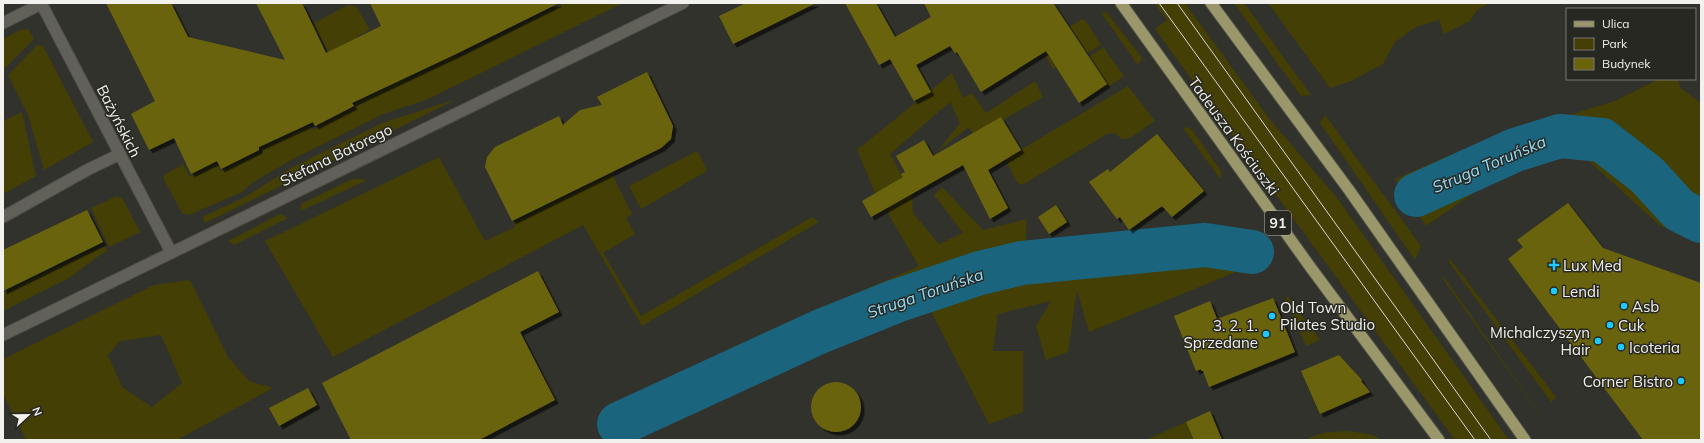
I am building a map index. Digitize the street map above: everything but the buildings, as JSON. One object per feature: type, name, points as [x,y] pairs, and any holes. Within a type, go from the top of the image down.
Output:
[{"type":"main road","name":"Tadeusza Kościuszki","points":[[1121,3],[1310,268],[1439,440]]},
{"type":"main road","points":[[1210,3],[1349,190],[1525,440]]},
{"type":"street","name":"Stefana Batorego","points":[[3,335],[683,3]]},
{"type":"street","name":"Bażyńskich","points":[[41,4],[171,252]]},
{"type":"street","points":[[3,23],[41,4]]},
{"type":"street","points":[[3,217],[87,170],[120,154]]},
{"type":"green space","points":[[565,3],[623,3],[426,100],[383,114],[293,159],[252,183],[242,192],[189,215],[182,213],[164,180],[164,175],[183,164],[190,177],[216,164],[221,171],[262,152],[261,149],[311,125],[313,130],[356,107],[355,104],[405,79],[406,80],[447,61],[445,55],[458,57]]},
{"type":"green space","points":[[1154,3],[1185,3],[1271,121],[1338,199],[1509,440],[1455,440],[1155,29],[1167,20]]},
{"type":"green space","points":[[1234,3],[1244,3],[1311,95],[1301,96]]},
{"type":"green space","points":[[1268,3],[1490,3],[1477,10],[1470,21],[1444,34],[1439,20],[1416,27],[1395,42],[1383,64],[1351,81],[1330,88]]},
{"type":"green space","points":[[348,5],[356,6],[370,30],[356,37],[361,48],[333,62],[314,23]]},
{"type":"green space","points":[[1104,12],[1107,13],[1142,58],[1138,65],[1102,14]]},
{"type":"green space","points":[[1082,19],[1086,21],[1101,45],[1087,53],[1070,27],[1042,46],[1056,68],[1053,69],[1042,49],[1041,44]]},
{"type":"green space","points":[[28,29],[34,39],[3,70],[3,39],[20,30]]},
{"type":"green space","points":[[37,45],[43,46],[93,142],[44,170],[28,115],[8,75]]},
{"type":"green space","points":[[1103,47],[1124,76],[1108,87],[1100,89],[1107,84],[1089,57]]},
{"type":"green space","points":[[952,73],[963,98],[972,93],[986,113],[1035,81],[1043,97],[992,126],[991,161],[969,127],[937,152],[960,123],[950,102],[890,154],[912,194],[913,213],[939,244],[963,233],[934,195],[942,187],[983,230],[1027,219],[1025,252],[1214,231],[1258,263],[1089,332],[1077,290],[1068,352],[1046,360],[1036,326],[1051,301],[998,314],[993,351],[1023,351],[1023,412],[989,424],[917,284],[817,321],[812,313],[919,266],[874,190],[857,150]]},
{"type":"green space","points":[[1657,80],[1677,80],[1681,88],[1701,103],[1701,241],[1660,226],[1574,147],[1521,160],[1426,226],[1395,179],[1448,156],[1523,129],[1615,101]]},
{"type":"green space","points":[[1128,86],[1155,121],[1126,139],[1121,138],[1115,133],[1107,134],[1022,185],[1017,182],[1005,159]]},
{"type":"green space","points":[[457,99],[205,223],[203,220],[204,216],[243,198],[291,168],[382,123]]},
{"type":"green space","points":[[22,112],[36,176],[3,194],[3,121]]},
{"type":"green space","points":[[1325,115],[1421,246],[1415,260],[1320,123]]},
{"type":"green space","points":[[1188,127],[1192,130],[1221,171],[1221,180],[1183,128]]},
{"type":"green space","points":[[697,151],[707,169],[705,172],[641,209],[629,186]]},
{"type":"green space","points":[[439,157],[485,241],[515,227],[513,223],[612,174],[632,214],[626,218],[635,234],[603,253],[641,316],[812,217],[819,222],[642,326],[583,225],[333,357],[265,241]]},
{"type":"green space","points":[[352,179],[364,179],[365,181],[301,211],[301,204]]},
{"type":"green space","points":[[117,196],[123,199],[140,232],[109,247],[91,208]]},
{"type":"green space","points":[[280,214],[288,218],[234,245],[228,241]]},
{"type":"green space","points":[[104,245],[107,251],[71,277],[3,311],[3,293]]},
{"type":"green space","points":[[1450,259],[1556,397],[1551,402],[1449,262]]},
{"type":"green space","points":[[1442,274],[1558,440],[1445,282]]},
{"type":"green space","points":[[190,280],[228,357],[249,381],[273,388],[177,440],[26,440],[3,394],[3,359],[154,285]],"holes":[[[161,335],[182,383],[152,407],[122,387],[108,355],[120,341]]]},
{"type":"green space","points":[[1288,297],[1320,340],[1306,346],[1285,298]]},
{"type":"green space","points":[[1186,422],[1194,440],[1146,440]]},
{"type":"green space","points":[[1349,431],[1373,435],[1382,440],[1306,440],[1321,433]]},
{"type":"waterway","name":"Struga Toruńska","points":[[1416,195],[1515,150],[1560,136],[1602,140],[1647,175],[1679,210],[1701,221]]},
{"type":"waterway","name":"Struga Toruńska","points":[[619,424],[819,332],[896,301],[980,273],[1022,263],[1205,245],[1252,252]]},
{"type":"tram line","points":[[1159,3],[1475,440]]},
{"type":"tram line","points":[[1177,3],[1491,440]]},
{"type":"place","name":"Lux Med","points":[[1554,265]]},
{"type":"place","name":"Lendi","points":[[1554,291]]},
{"type":"place","name":"Asb","points":[[1624,306]]},
{"type":"place","name":"Old Town Pilates Studio","points":[[1272,316]]},
{"type":"place","name":"Cuk","points":[[1610,325]]},
{"type":"place","name":"3. 2. 1. Sprzedane","points":[[1266,334]]},
{"type":"place","name":"Michalczyszyn Hair","points":[[1598,341]]},
{"type":"place","name":"Icoteria","points":[[1621,347]]},
{"type":"place","name":"Corner Bistro","points":[[1681,381]]}]
